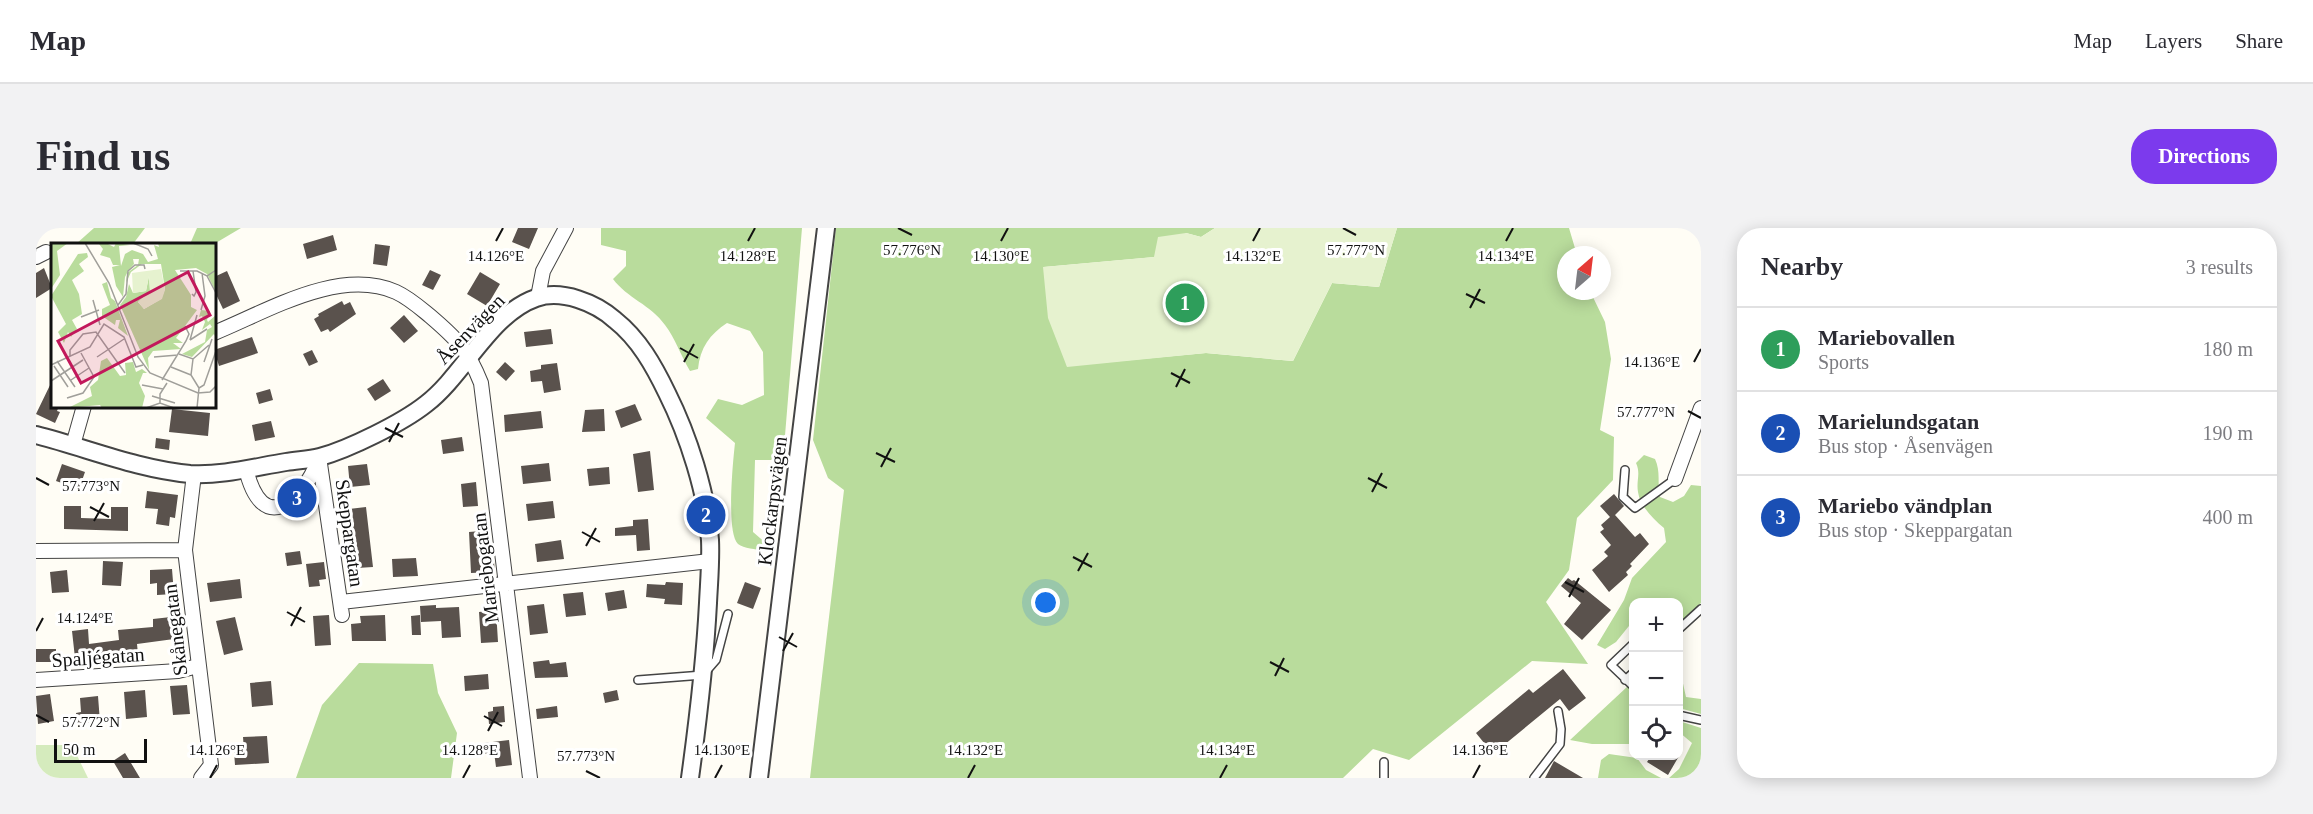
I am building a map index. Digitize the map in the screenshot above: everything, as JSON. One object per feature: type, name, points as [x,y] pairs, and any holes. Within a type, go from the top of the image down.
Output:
[{"type":"street","points":[[566,228],[543,271],[538,297],[562,297],[590,304],[626,328],[646,354],[676,412],[694,462],[710,538],[710,561],[703,675],[690,778]]},
{"type":"street","name":"Klockarpsvägen","points":[[759,778],[826,228]]},
{"type":"street","name":"Mariebogatan","points":[[216,332],[317,290],[343,285],[376,286],[397,292],[460,341],[470,356],[481,383],[530,778]]},
{"type":"street","name":"Åsenvägen","points":[[36,435],[137,465],[194,474],[246,469],[319,457],[390,426],[426,404],[451,381],[470,356],[519,306],[538,297]]},
{"type":"street","points":[[73,445],[83,408]]},
{"type":"street","points":[[1675,479],[1701,408]]},
{"type":"street","points":[[246,469],[250,489],[259,501],[275,507],[284,506],[297,498],[313,473],[319,457]]},
{"type":"street","name":"Skeppargatan","points":[[319,457],[341,608],[506,584]]},
{"type":"street","name":"Skånegatan","points":[[194,474],[185,550],[211,765],[201,778]]},
{"type":"street","points":[[36,551],[185,550]]},
{"type":"street","points":[[506,584],[710,561]]},
{"type":"street","name":"Spaljégatan","points":[[36,680],[178,671],[198,666]]},
{"type":"lane","points":[[1625,470],[1623,497],[1635,508],[1675,479]]},
{"type":"lane","points":[[1683,625],[1701,609]]},
{"type":"lane","points":[[638,680],[703,675],[716,660],[728,614]]},
{"type":"lane","points":[[1629,648],[1611,665],[1629,683]]},
{"type":"lane","points":[[1625,680],[1629,676]]},
{"type":"lane","points":[[1534,778],[1560,744],[1561,729],[1557,711]]},
{"type":"lane","points":[[1683,716],[1701,720]]},
{"type":"lane","points":[[1384,762],[1384,778]]},
{"type":"green space","points":[[94,228],[145,228],[134,243],[77,243]]},
{"type":"green space","points":[[197,228],[241,228],[216,243],[190,243]]},
{"type":"green space","points":[[601,228],[802,228],[783,460],[755,460],[753,532],[768,545],[765,551],[741,546],[734,537],[731,496],[735,443],[706,418],[718,399],[742,405],[764,395],[763,352],[750,331],[727,323],[707,342],[698,369],[690,371],[665,325],[613,279],[626,266],[626,251],[601,245]]},
{"type":"green space","points":[[836,228],[1215,228],[1201,237],[1186,233],[1155,257],[1044,267],[1067,366],[1206,353],[1293,361],[1332,283],[1379,287],[1397,228],[1569,228],[1574,246],[1557,246],[1557,300],[1594,300],[1605,322],[1611,359],[1600,430],[1614,437],[1613,480],[1577,518],[1569,570],[1546,602],[1588,664],[1532,661],[1409,760],[1373,749],[1343,778],[810,778],[844,490],[828,478],[813,440]]},
{"type":"green space","points":[[1215,228],[1397,228],[1379,287],[1332,283],[1293,361],[1206,353],[1067,367],[1048,318],[1043,267],[1154,257],[1158,237],[1186,233],[1201,237]]},
{"type":"green space","points":[[1644,455],[1655,459],[1658,468],[1660,497],[1673,502],[1684,496],[1691,485],[1701,486],[1701,603],[1683,621],[1683,598],[1629,598],[1629,626],[1616,642],[1605,649],[1597,645],[1624,600],[1632,578],[1666,542],[1664,528],[1648,512],[1639,497],[1636,463]]},
{"type":"green space","points":[[359,663],[433,664],[438,693],[457,733],[451,778],[296,778],[322,705]]},
{"type":"green space","points":[[1683,684],[1686,697],[1701,699],[1701,714],[1683,709]]},
{"type":"green space","points":[[1628,686],[1629,744],[1592,744],[1570,740]]},
{"type":"green space","points":[[1683,722],[1701,728],[1701,773],[1698,778],[1669,778],[1679,769],[1692,743],[1683,735]]},
{"type":"green space","points":[[36,745],[72,745],[88,778],[36,778]]},
{"type":"green space","points":[[1609,754],[1629,757],[1629,760],[1638,760],[1646,770],[1661,778],[1598,778],[1601,760]]},
{"type":"building","points":[[518,228],[538,228],[529,249],[512,242]]},
{"type":"building","points":[[333,235],[337,250],[307,259],[303,244]]},
{"type":"building","points":[[375,244],[390,246],[387,266],[373,264]]},
{"type":"building","points":[[44,268],[51,289],[36,298],[36,273]]},
{"type":"building","points":[[430,270],[441,275],[433,290],[422,285]]},
{"type":"building","points":[[227,271],[240,301],[223,309],[216,294],[216,276]]},
{"type":"building","points":[[480,272],[500,284],[487,306],[467,294]]},
{"type":"building","points":[[342,301],[344,305],[350,302],[356,314],[330,332],[328,329],[321,332],[314,319],[319,316],[318,314]]},
{"type":"building","points":[[404,315],[418,331],[404,343],[390,328]]},
{"type":"building","points":[[551,329],[553,344],[526,347],[524,332]]},
{"type":"building","points":[[252,337],[258,353],[219,366],[216,349]]},
{"type":"building","points":[[312,350],[318,362],[309,366],[303,354]]},
{"type":"building","points":[[505,362],[515,371],[506,381],[496,372]]},
{"type":"building","points":[[557,363],[561,390],[544,393],[542,381],[531,382],[530,371],[541,369],[541,365]]},
{"type":"building","points":[[383,379],[391,391],[375,401],[367,389]]},
{"type":"building","points":[[51,383],[51,408],[58,408],[57,411],[60,412],[55,423],[36,414]]},
{"type":"building","points":[[270,389],[273,400],[259,404],[256,393]]},
{"type":"building","points":[[635,404],[642,420],[621,428],[615,411]]},
{"type":"building","points":[[172,409],[210,413],[208,436],[169,432]]},
{"type":"building","points":[[604,409],[605,431],[582,432],[585,410]]},
{"type":"building","points":[[541,411],[543,428],[505,432],[504,415]]},
{"type":"building","points":[[271,421],[275,437],[255,441],[252,425]]},
{"type":"building","points":[[462,437],[464,451],[443,454],[441,440]]},
{"type":"building","points":[[156,438],[170,440],[169,450],[155,448]]},
{"type":"building","points":[[650,451],[654,490],[638,492],[633,454]]},
{"type":"building","points":[[549,463],[551,481],[523,484],[521,466]]},
{"type":"building","points":[[62,464],[85,472],[79,489],[56,481]]},
{"type":"building","points":[[367,464],[370,485],[350,487],[348,466]]},
{"type":"building","points":[[609,467],[610,484],[589,486],[587,469]]},
{"type":"building","points":[[476,482],[478,506],[463,507],[461,484]]},
{"type":"building","points":[[147,491],[178,495],[175,518],[170,517],[169,526],[156,524],[158,509],[145,508]]},
{"type":"building","points":[[1614,494],[1624,506],[1615,515],[1635,537],[1640,533],[1649,544],[1630,564],[1632,566],[1626,572],[1628,575],[1609,592],[1592,570],[1608,556],[1604,552],[1611,545],[1600,532],[1604,529],[1601,525],[1610,517],[1600,506]]},
{"type":"building","points":[[553,501],[555,518],[528,521],[526,504]]},
{"type":"building","points":[[64,506],[81,506],[81,518],[111,519],[111,507],[128,507],[128,531],[64,529]]},
{"type":"building","points":[[366,507],[373,567],[357,568],[349,509]]},
{"type":"building","points":[[648,519],[650,550],[637,551],[636,535],[615,536],[615,528],[633,526],[633,520]]},
{"type":"building","points":[[481,531],[485,563],[494,562],[495,572],[471,573],[469,532]]},
{"type":"building","points":[[561,540],[564,559],[537,562],[535,544]]},
{"type":"building","points":[[300,551],[302,564],[287,566],[285,553]]},
{"type":"building","points":[[416,558],[418,576],[393,577],[392,559]]},
{"type":"building","points":[[103,561],[123,562],[121,586],[102,585]]},
{"type":"building","points":[[324,562],[326,579],[319,580],[320,586],[309,587],[306,564]]},
{"type":"building","points":[[172,569],[174,594],[157,595],[157,583],[150,584],[150,570]]},
{"type":"building","points":[[67,570],[69,592],[52,593],[50,572]]},
{"type":"building","points":[[1568,578],[1574,580],[1611,610],[1582,640],[1564,624],[1581,603],[1561,586]]},
{"type":"building","points":[[240,579],[242,598],[210,602],[207,583]]},
{"type":"building","points":[[666,582],[683,583],[682,605],[664,604],[665,599],[646,597],[647,584],[665,585]]},
{"type":"building","points":[[745,582],[761,588],[753,609],[737,603]]},
{"type":"building","points":[[624,590],[627,608],[608,611],[605,593]]},
{"type":"building","points":[[583,592],[586,615],[566,617],[563,594]]},
{"type":"building","points":[[544,604],[548,633],[530,635],[527,606]]},
{"type":"building","points":[[436,605],[436,608],[459,607],[461,637],[442,638],[441,621],[421,622],[420,606]]},
{"type":"building","points":[[496,610],[498,642],[481,643],[479,612]]},
{"type":"building","points":[[329,615],[331,645],[315,646],[313,616]]},
{"type":"building","points":[[385,615],[386,641],[352,641],[351,624],[361,623],[360,616]]},
{"type":"building","points":[[420,615],[421,635],[412,635],[411,616]]},
{"type":"building","points":[[171,617],[174,639],[137,644],[138,654],[120,656],[120,653],[75,658],[72,631],[88,629],[89,644],[119,640],[118,630],[153,627],[153,619]]},
{"type":"building","points":[[235,617],[243,650],[224,655],[216,621]]},
{"type":"building","points":[[36,649],[56,649],[56,662],[36,662]]},
{"type":"building","points":[[549,660],[550,664],[566,662],[568,677],[535,678],[533,662]]},
{"type":"building","points":[[1563,669],[1586,698],[1569,711],[1560,699],[1493,754],[1476,733],[1529,689],[1533,693]]},
{"type":"building","points":[[488,674],[489,689],[465,691],[464,676]]},
{"type":"building","points":[[271,681],[273,705],[252,707],[250,683]]},
{"type":"building","points":[[187,685],[190,714],[173,715],[170,686]]},
{"type":"building","points":[[145,690],[147,717],[126,719],[124,692]]},
{"type":"building","points":[[617,690],[619,700],[605,703],[603,693]]},
{"type":"building","points":[[50,694],[54,721],[38,724],[36,696]]},
{"type":"building","points":[[98,696],[100,722],[77,724],[76,713],[81,712],[80,698]]},
{"type":"building","points":[[504,706],[505,722],[489,724],[488,712],[493,711],[493,707]]},
{"type":"building","points":[[557,706],[558,717],[537,719],[536,709]]},
{"type":"building","points":[[267,736],[269,763],[235,765],[234,752],[244,751],[243,737]]},
{"type":"building","points":[[509,740],[512,765],[496,767],[494,752],[477,755],[476,744]]},
{"type":"building","points":[[125,753],[140,778],[123,778],[113,761]]},
{"type":"building","points":[[1648,760],[1677,760],[1668,775],[1647,762]]},
{"type":"building","points":[[1554,761],[1583,778],[1545,778]]},
{"type":"place","name":"Mariebovallen","points":[[1185,303]]},
{"type":"place","name":"Mariebo vändplan","points":[[297,498]]},
{"type":"place","name":"Marielundsgatan","points":[[706,515]]}]
